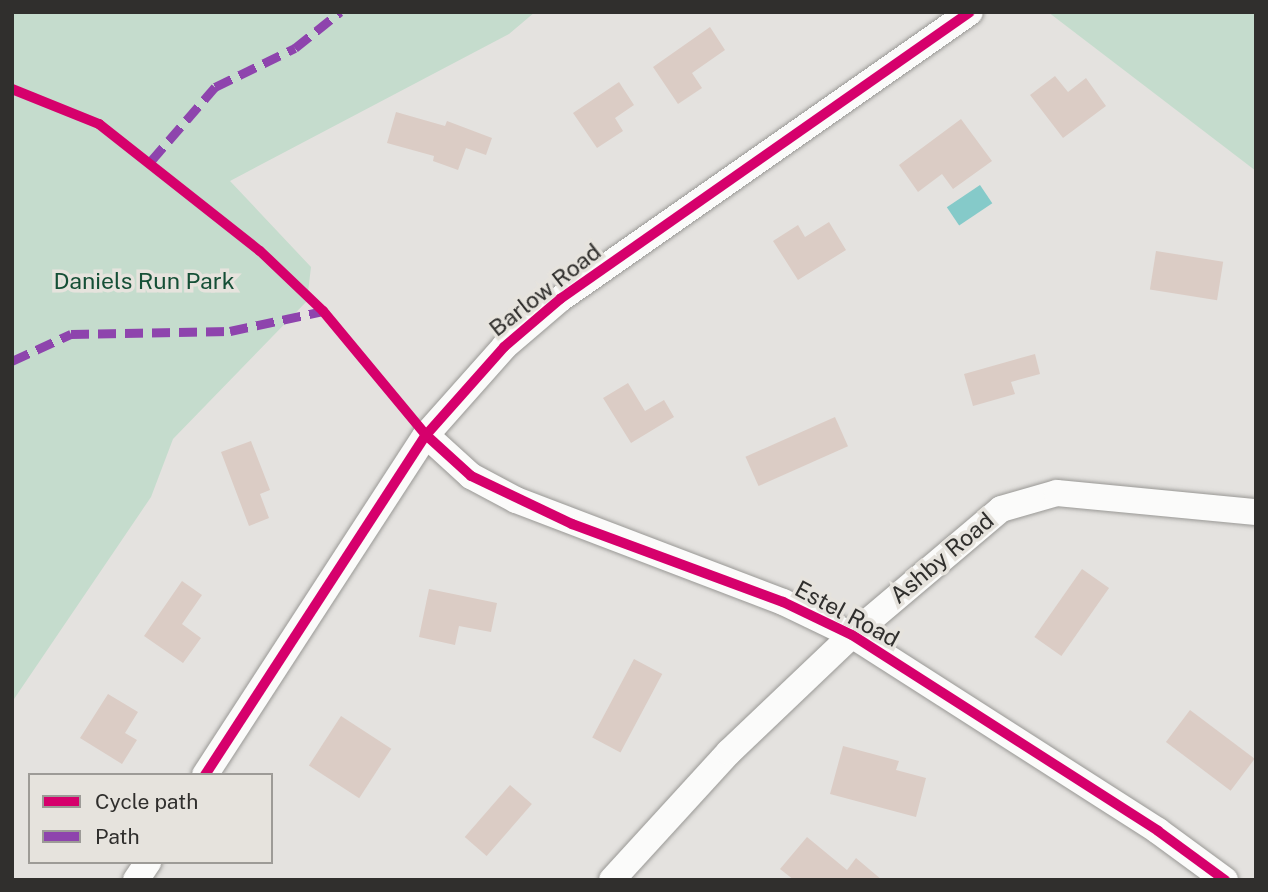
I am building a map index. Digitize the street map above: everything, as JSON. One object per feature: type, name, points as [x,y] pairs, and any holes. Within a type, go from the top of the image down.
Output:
[{"type":"street","name":"Barlow Road","points":[[206,773],[426,436],[504,346],[560,299],[970,12]]},
{"type":"street","name":"Estel Road","points":[[426,436],[471,476],[516,500],[783,602],[852,635],[1158,831],[1225,880]]},
{"type":"street","name":"Ashby Road","points":[[615,879],[729,752],[852,635],[986,520],[1012,503],[1038,495],[1144,499],[1256,512]]},
{"type":"street","points":[[136,880],[147,864]]},
{"type":"green space","name":"Daniels Run Park","points":[[12,12],[535,12],[509,34],[230,181],[311,267],[307,301],[173,439],[151,497],[12,702]]},
{"type":"green space","points":[[1048,12],[1256,12],[1256,171]]},
{"type":"water","points":[[980,185],[992,203],[959,226],[947,207]]},
{"type":"building","points":[[710,27],[725,50],[692,73],[702,88],[678,104],[653,67]]},
{"type":"building","points":[[1055,76],[1068,92],[1086,78],[1106,106],[1063,138],[1030,95]]},
{"type":"building","points":[[619,82],[634,105],[615,118],[623,131],[597,148],[573,113]]},
{"type":"building","points":[[396,112],[445,126],[447,121],[492,138],[486,155],[466,148],[458,170],[433,161],[434,156],[387,143]]},
{"type":"building","points":[[961,119],[992,161],[953,189],[942,174],[918,192],[899,165]]},
{"type":"building","points":[[829,222],[846,250],[798,280],[773,241],[798,225],[805,237]]},
{"type":"building","points":[[1156,251],[1223,262],[1217,300],[1150,290]]},
{"type":"building","points":[[1035,354],[1040,374],[1011,382],[1015,394],[973,406],[964,374]]},
{"type":"building","points":[[628,383],[645,411],[664,400],[674,417],[631,443],[603,398]]},
{"type":"building","points":[[835,417],[848,446],[758,486],[745,457]]},
{"type":"building","points":[[251,441],[270,490],[260,494],[269,518],[249,526],[221,452]]},
{"type":"building","points":[[1082,569],[1109,588],[1061,656],[1034,637]]},
{"type":"building","points":[[182,581],[202,595],[182,624],[201,638],[183,663],[144,636]]},
{"type":"building","points":[[429,589],[497,603],[491,632],[459,626],[455,645],[419,637]]},
{"type":"building","points":[[634,659],[662,674],[620,753],[592,738]]},
{"type":"building","points":[[108,694],[138,712],[125,733],[137,740],[122,764],[80,738]]},
{"type":"building","points":[[1190,710],[1255,759],[1231,791],[1166,742]]},
{"type":"building","points":[[341,716],[391,749],[359,798],[309,765]]},
{"type":"building","points":[[843,746],[899,761],[896,770],[926,778],[916,817],[830,794]]},
{"type":"building","points":[[510,785],[532,804],[487,856],[465,837]]},
{"type":"building","points":[[807,837],[847,870],[856,858],[882,880],[794,880],[780,869]]},
{"type":"marked path","points":[[151,161],[215,87],[295,48],[340,12]]},
{"type":"marked path","points":[[12,361],[71,334],[230,331],[323,311]]},
{"type":"cycle path","points":[[206,773],[426,435],[504,347],[560,299],[970,12]]},
{"type":"cycle path","points":[[12,89],[99,124],[260,251],[323,311],[426,435],[471,476],[572,524],[783,602],[852,635],[1158,831],[1225,880]]}]
